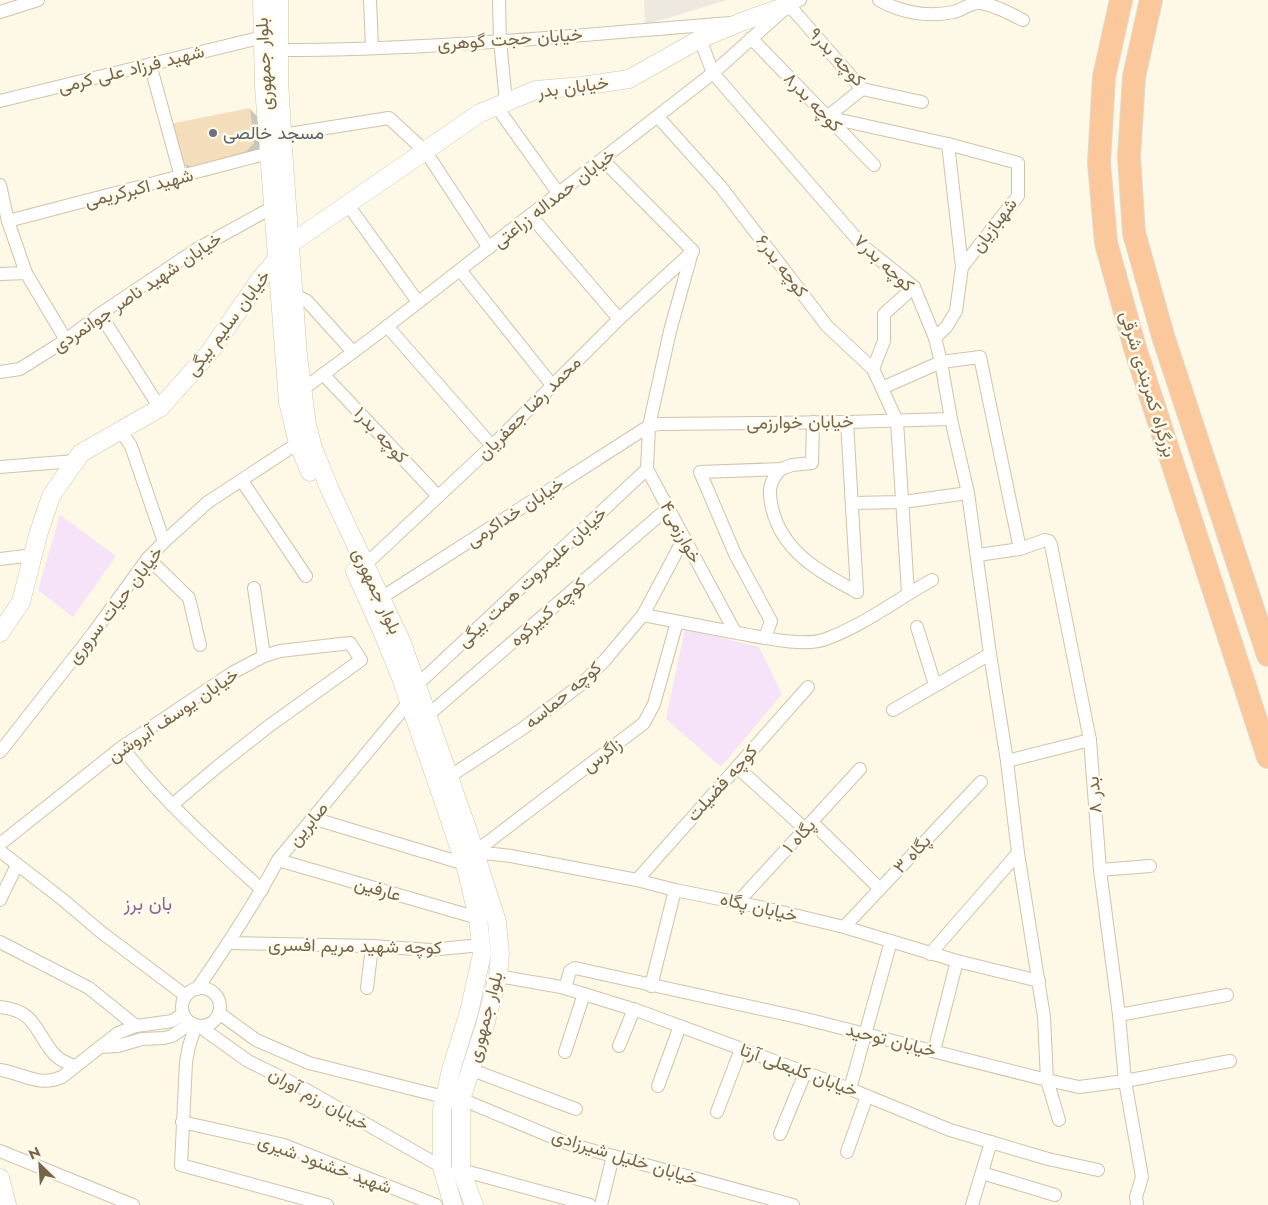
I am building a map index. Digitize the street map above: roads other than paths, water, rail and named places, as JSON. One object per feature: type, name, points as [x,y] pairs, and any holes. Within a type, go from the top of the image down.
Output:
[{"type":"highway","name":"بزرگراه کمربندی شرقی","points":[[1121,0],[1104,77],[1099,163],[1106,243],[1136,348],[1268,757]]},
{"type":"highway","name":"بزرگراه کمربندی شرقی","points":[[1151,0],[1134,77],[1129,157],[1134,233],[1163,336],[1268,655]]},
{"type":"street","points":[[0,12],[38,0]]},
{"type":"street","name":"بلوار جمهوری","points":[[262,0],[272,207],[288,402],[298,443],[375,600],[402,643],[449,777],[470,858],[482,954],[453,1098],[462,1170],[474,1205]]},
{"type":"street","name":"بلوار جمهوری","points":[[279,0],[279,79],[282,135],[298,356],[306,425],[313,448],[366,565],[388,646],[470,858],[497,922],[499,947],[498,976],[472,1070],[453,1098],[442,1110],[442,1167],[453,1205]]},
{"type":"street","points":[[370,0],[372,48]]},
{"type":"street","points":[[499,0],[501,104],[559,194]]},
{"type":"street","points":[[879,0],[904,11],[917,14],[955,12],[977,3],[998,8],[1023,20]]},
{"type":"street","name":"خیابان بدر","points":[[290,244],[480,113],[536,90],[629,79],[700,39],[793,2]]},
{"type":"street","name":"خیابان حمداله زراعتی","points":[[302,390],[531,216],[714,73],[793,2]]},
{"type":"street","name":"کوچه بدر۹","points":[[793,2],[862,89],[922,102]]},
{"type":"street","name":"خیابان حجت گوهری","points":[[279,50],[372,48],[500,41],[741,22]]},
{"type":"street","name":"شهید فرزاد علی کرمی","points":[[0,102],[263,37]]},
{"type":"street","name":"کوچه بدر۸","points":[[751,38],[874,165]]},
{"type":"street","name":"کوچه بدر۷","points":[[700,39],[714,73],[863,246],[914,287],[935,338],[968,493],[978,555],[1018,853],[1044,1017],[1047,1080],[1059,1120]]},
{"type":"street","points":[[150,64],[180,177]]},
{"type":"street","points":[[828,117],[862,89]]},
{"type":"street","name":"کوچه بدر۶","points":[[658,117],[721,187],[827,326],[872,369],[897,421]]},
{"type":"street","points":[[828,117],[948,144],[962,267],[956,312],[947,326],[935,338]]},
{"type":"street","points":[[282,135],[389,118],[426,152],[489,248]]},
{"type":"street","name":"شهبازیان","points":[[948,144],[1018,163],[1018,196],[962,267]]},
{"type":"street","name":"شهید اکبرکریمی","points":[[8,221],[269,153]]},
{"type":"street","points":[[603,160],[692,251]]},
{"type":"street","points":[[0,185],[8,221],[26,273],[66,340]]},
{"type":"street","points":[[348,205],[418,302]]},
{"type":"street","name":"خیابان شهید ناصر جوانمردی","points":[[0,372],[20,369],[66,340],[100,314],[197,249],[272,207]]},
{"type":"street","points":[[531,216],[619,319]]},
{"type":"street","name":"خیابان سلیم بیگی","points":[[0,633],[22,602],[33,555],[51,496],[81,453],[160,408],[209,353],[261,278],[290,244]]},
{"type":"street","name":"محمد رضا جعفریان","points":[[366,565],[492,446],[619,319],[692,251]]},
{"type":"street","name":"خوارزمی۴","points":[[692,251],[670,331],[649,426],[648,469],[735,632]]},
{"type":"street","points":[[460,270],[552,385]]},
{"type":"street","points":[[0,274],[26,273]]},
{"type":"street","points":[[872,369],[884,342],[884,314],[914,287]]},
{"type":"street","points":[[295,295],[307,300],[353,352]]},
{"type":"street","points":[[100,314],[160,408]]},
{"type":"street","points":[[387,326],[492,446]]},
{"type":"street","points":[[882,388],[941,362],[980,357],[1020,550],[978,555]]},
{"type":"street","name":"کوچه بدر۱","points":[[323,374],[438,496]]},
{"type":"street","name":"خیابان خوارزمی","points":[[649,426],[659,424],[951,419]]},
{"type":"street","points":[[897,421],[908,593]]},
{"type":"street","points":[[765,638],[771,620],[735,554],[700,472],[781,469],[792,465],[812,463],[813,422]]},
{"type":"street","points":[[781,469],[773,477],[770,498],[773,514],[781,534],[788,544],[824,574],[857,592],[847,422]]},
{"type":"street","name":"خیابان خداکرمی","points":[[375,600],[649,426]]},
{"type":"street","points":[[120,430],[131,446],[164,542]]},
{"type":"street","name":"خیابان حیات سروری","points":[[0,752],[94,632],[148,558],[208,502],[298,443]]},
{"type":"street","points":[[0,468],[75,462]]},
{"type":"street","name":"خیابان علیمروت همت بیگی","points":[[417,685],[648,469]]},
{"type":"street","points":[[242,480],[306,576]]},
{"type":"street","points":[[852,503],[903,502],[968,493]]},
{"type":"street","name":"کوچه کبیرکوه","points":[[427,716],[668,508]]},
{"type":"street","name":"کوچه حماسه","points":[[449,777],[522,729],[583,683],[643,615],[684,538]]},
{"type":"street","name":"بدر ۸","points":[[1020,550],[1045,540],[1049,541],[1051,545],[1090,740],[1100,870],[1120,1015],[1125,1081],[1142,1177],[1136,1197],[1137,1205]]},
{"type":"street","points":[[0,559],[33,555]]},
{"type":"street","points":[[148,558],[189,598],[200,645]]},
{"type":"street","points":[[643,615],[765,638],[812,643],[825,640],[886,610],[908,593],[932,580]]},
{"type":"street","points":[[254,588],[264,656]]},
{"type":"street","name":"زاگرس","points":[[470,858],[644,722],[654,704],[677,622]]},
{"type":"street","points":[[917,627],[935,685]]},
{"type":"street","name":"خیابان یوسف آبروشن","points":[[0,844],[122,747],[232,673],[264,656],[280,651],[350,643],[361,660],[269,726],[217,766],[172,805]]},
{"type":"street","points":[[893,710],[990,654]]},
{"type":"street","name":"کوچه فضیلت","points":[[636,880],[808,687]]},
{"type":"street","name":"صابرین","points":[[191,993],[229,943],[278,860],[409,702]]},
{"type":"street","points":[[1007,761],[1090,740]]},
{"type":"street","points":[[122,747],[145,777],[172,805],[262,890]]},
{"type":"street","points":[[737,766],[808,825],[880,889]]},
{"type":"street","name":"پگاه ۱","points":[[738,902],[860,769]]},
{"type":"street","name":"پگاه ۳","points":[[844,927],[981,782]]},
{"type":"street","name":"خیابان پگاه","points":[[312,818],[470,858],[511,856],[738,902],[844,927],[930,954],[1039,981]]},
{"type":"street","points":[[0,851],[101,932],[191,993]]},
{"type":"street","points":[[930,954],[1018,853]]},
{"type":"street","name":"عارفین","points":[[278,860],[478,918]]},
{"type":"street","points":[[0,900],[17,865]]},
{"type":"street","points":[[1100,870],[1150,866]]},
{"type":"street","points":[[651,986],[675,890]]},
{"type":"street","points":[[850,1089],[891,941]]},
{"type":"street","points":[[0,942],[89,988],[136,1026]]},
{"type":"street","name":"کوچه شهید مریم افسری","points":[[229,943],[372,946],[430,950],[481,945]]},
{"type":"street","points":[[481,945],[499,947]]},
{"type":"street","points":[[367,988],[372,946]]},
{"type":"street","name":"صابرین","points":[[212,992],[221,955]]},
{"type":"street","points":[[934,1051],[957,961]]},
{"type":"street","name":"خیابان توحید","points":[[565,988],[570,972],[575,968],[802,1018],[1078,1087],[1125,1081],[1230,1061]]},
{"type":"street","name":"خیابان کلبعلی آرتا","points":[[498,976],[565,988],[634,1009],[850,1089],[950,1130],[1098,1170]]},
{"type":"street","points":[[0,1070],[42,1082],[52,1081],[62,1077],[100,1048],[107,1040],[118,1033],[136,1026],[172,1021],[192,1022],[207,1025],[219,1013],[217,998],[212,992],[204,989],[191,993],[183,1002],[192,1022],[186,1062],[181,1165],[327,1205]]},
{"type":"street","points":[[565,1052],[584,994]]},
{"type":"street","points":[[1120,1015],[1226,995]]},
{"type":"street","points":[[0,1007],[12,1008],[28,1016],[54,1055],[74,1066]]},
{"type":"street","points":[[620,1046],[634,1009]]},
{"type":"street","name":"خیابان رزم آوران","points":[[219,1013],[256,1040],[309,1063],[453,1098]]},
{"type":"street","points":[[100,1048],[118,1046],[142,1039],[172,1036],[192,1022]]},
{"type":"street","name":"خیابان رزم آوران","points":[[192,1022],[248,1061],[303,1088],[442,1167]]},
{"type":"street","points":[[658,1086],[680,1026]]},
{"type":"street","points":[[248,1061],[256,1040]]},
{"type":"street","points":[[718,1112],[741,1049]]},
{"type":"street","points":[[472,1070],[576,1109]]},
{"type":"street","points":[[780,1134],[805,1073]]},
{"type":"street","points":[[847,1152],[867,1096]]},
{"type":"street","name":"خیابان خلیل شیرزادی","points":[[453,1098],[568,1144],[793,1205]]},
{"type":"street","name":"شهید خشنود شیری","points":[[182,1122],[284,1145],[436,1205]]},
{"type":"street","points":[[972,1205],[990,1142]]},
{"type":"street","points":[[0,1151],[133,1205]]},
{"type":"street","points":[[601,1205],[614,1156]]},
{"type":"street","points":[[442,1167],[462,1170],[590,1205]]},
{"type":"street","points":[[982,1173],[1055,1195]]},
{"type":"street","points":[[0,1178],[6,1205]]},
{"type":"place","name":"مسجد خالصی","points":[[213,133]]},
{"type":"district","name":"بان برز","points":[[148,903]]}]
